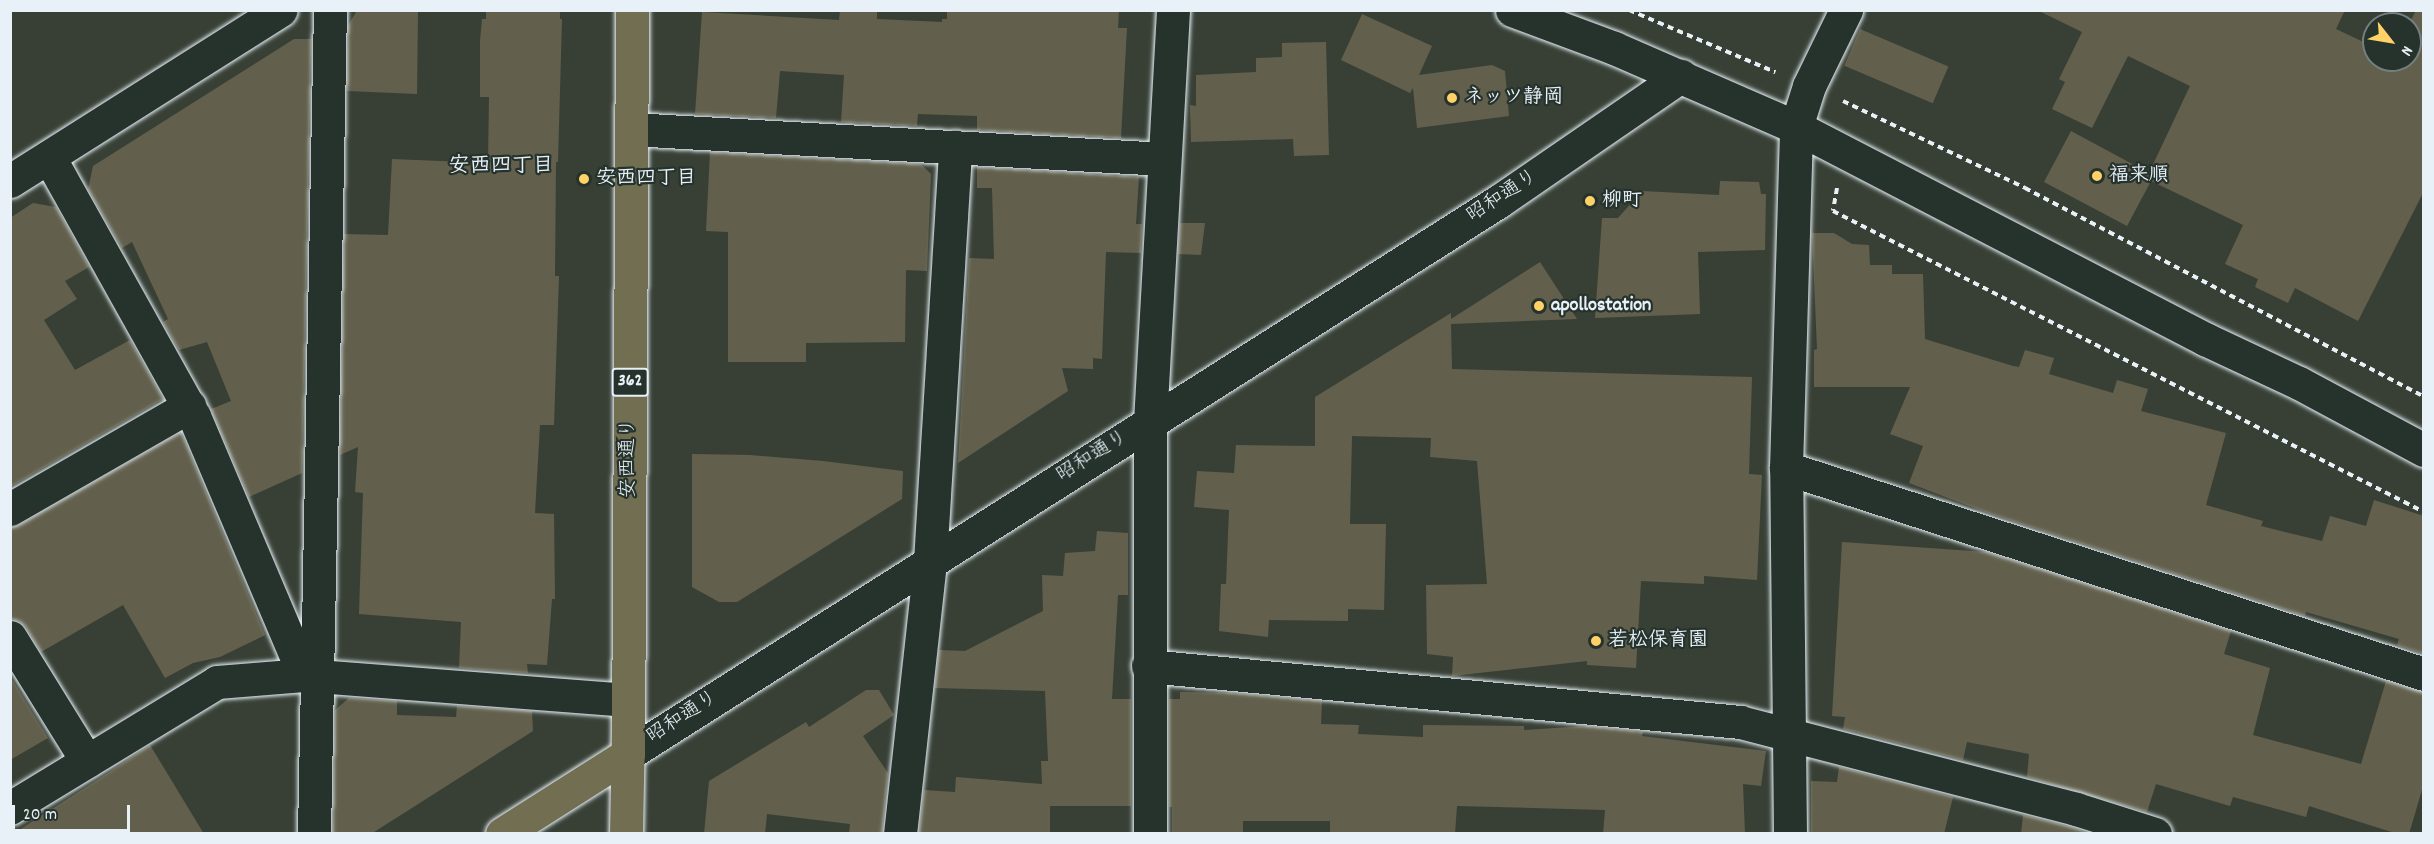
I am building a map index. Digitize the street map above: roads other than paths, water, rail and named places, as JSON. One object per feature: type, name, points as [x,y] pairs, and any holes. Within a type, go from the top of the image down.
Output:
[{"type":"main road","points":[[626,834],[632,10]]},
{"type":"main road","name":"昭和通り","points":[[502,834],[628,754]]},
{"type":"street","points":[[281,10],[23,166],[189,406],[311,675]]},
{"type":"street","points":[[314,834],[311,675],[330,10]]},
{"type":"street","points":[[1150,834],[1149,422],[1173,10]]},
{"type":"street","points":[[1512,10],[1552,17],[1796,128],[2205,339],[2299,383],[2424,450]]},
{"type":"street","points":[[1790,834],[1786,468],[1796,128],[1809,86],[1846,10]]},
{"type":"street","name":"昭和通り","points":[[628,754],[1499,201],[1681,76]]},
{"type":"street","points":[[631,129],[1164,159]]},
{"type":"street","points":[[900,834],[930,561],[955,147]]},
{"type":"street","points":[[10,509],[189,406]]},
{"type":"street","points":[[1786,468],[2424,674]]},
{"type":"street","points":[[10,637],[87,761]]},
{"type":"street","points":[[1148,666],[1740,722],[2076,809],[2155,834]]},
{"type":"street","points":[[10,808],[217,682],[311,675],[628,700]]},
{"type":"place","name":"ネッツ静岡","points":[[1452,98]]},
{"type":"place","name":"福来順","points":[[2097,176]]},
{"type":"place","name":"安西四丁目","points":[[584,179]]},
{"type":"place","name":"柳町","points":[[1590,201]]},
{"type":"place","name":"apollostation","points":[[1539,306]]},
{"type":"place","name":"若松保育園","points":[[1596,641]]},
{"type":"district","name":"安西四丁目","points":[[501,167]]}]
